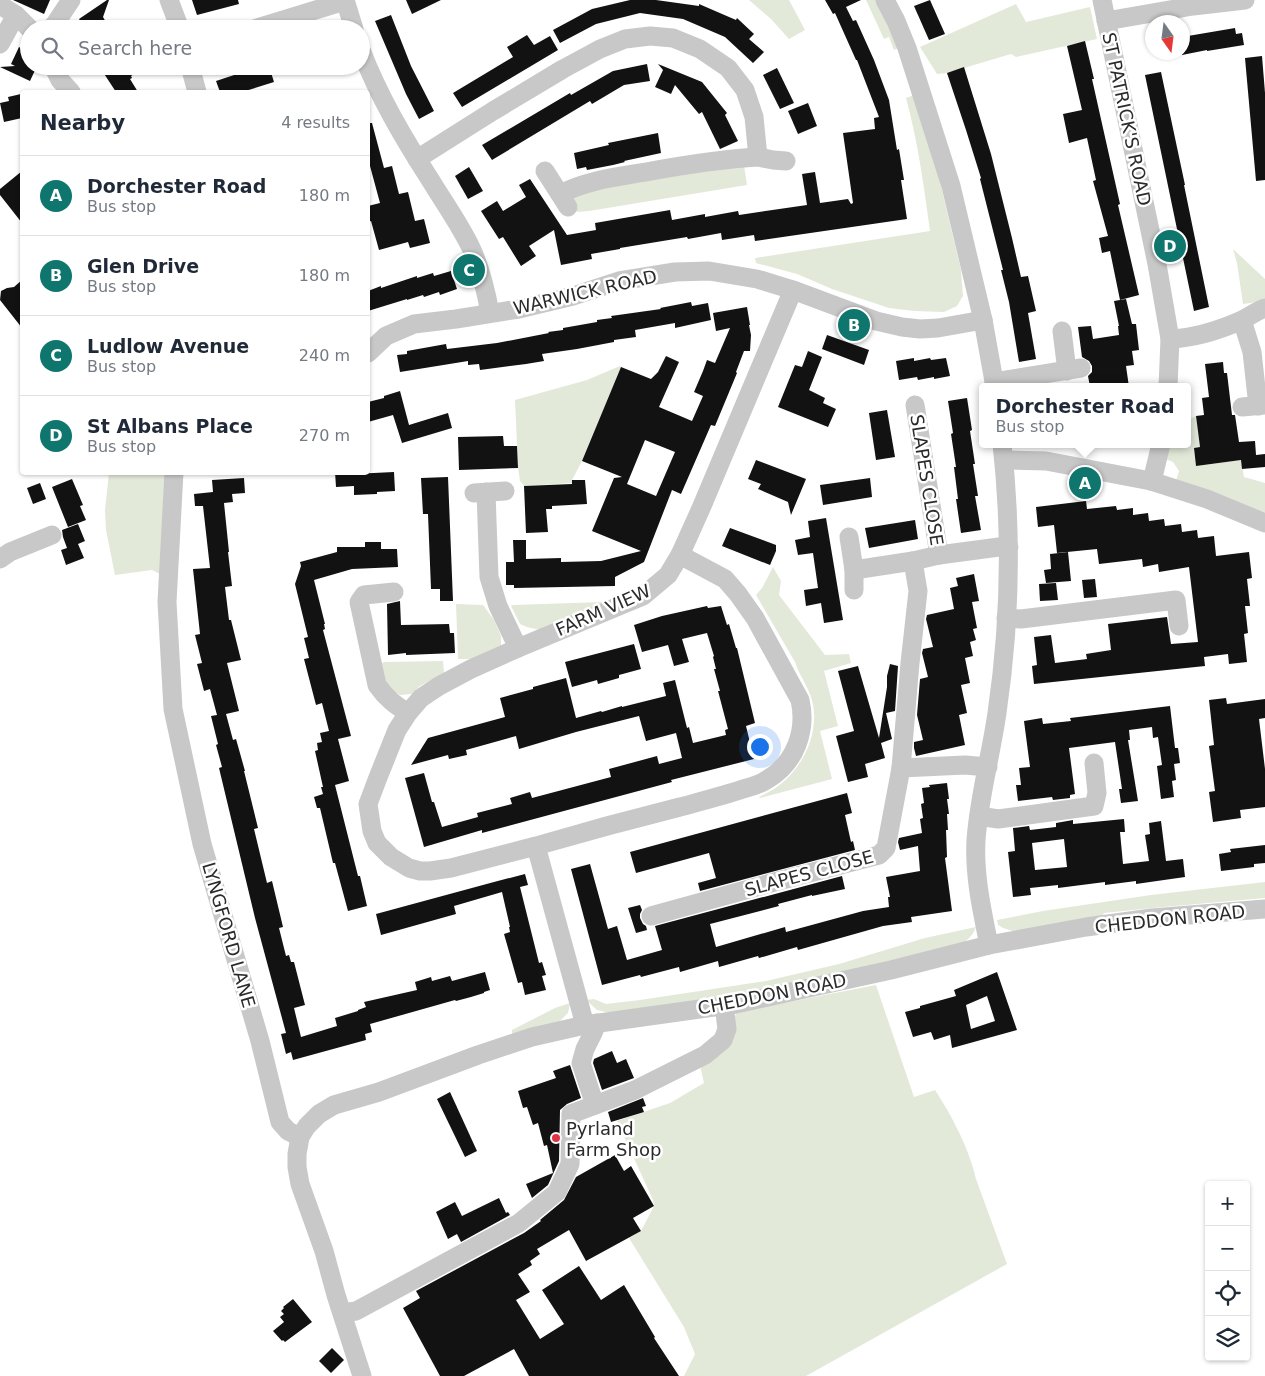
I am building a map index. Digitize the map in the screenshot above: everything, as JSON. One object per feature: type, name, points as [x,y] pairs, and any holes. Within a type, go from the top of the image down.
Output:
[{"type":"street","points":[[58,20],[72,0]]},
{"type":"street","points":[[169,0],[177,20]]},
{"type":"street","points":[[885,0],[907,48],[951,186],[983,320],[995,383]]},
{"type":"street","name":"ST PATRICK'S ROAD","points":[[1102,0],[1158,264],[1170,339],[1168,383]]},
{"type":"street","points":[[1106,21],[1193,6],[1246,0]]},
{"type":"street","points":[[283,20],[345,1],[351,20]]},
{"type":"street","points":[[0,5],[21,20]]},
{"type":"street","points":[[0,44],[16,15]]},
{"type":"street","points":[[417,159],[563,69],[600,49],[625,39],[650,36],[673,38],[700,49],[728,68],[745,90],[754,117],[758,158]]},
{"type":"street","points":[[370,74],[417,159],[472,250],[484,283],[490,313]]},
{"type":"street","points":[[58,75],[69,90]]},
{"type":"street","points":[[192,75],[196,90]]},
{"type":"street","points":[[544,171],[564,201],[576,186],[599,180],[725,159],[758,158],[786,161]]},
{"type":"street","name":"WARWICK ROAD","points":[[370,351],[386,336],[414,324],[519,309],[619,281],[675,272],[709,271],[757,279],[793,290],[876,322],[902,327],[938,328],[983,320]]},
{"type":"street","points":[[680,555],[793,290]]},
{"type":"street","points":[[1170,339],[1199,336],[1242,320],[1265,308]]},
{"type":"street","points":[[1242,320],[1252,352],[1255,406]]},
{"type":"street","points":[[1000,383],[1074,369],[1062,331]]},
{"type":"street","name":"SLAPES CLOSE","points":[[915,405],[939,555]]},
{"type":"street","points":[[1151,482],[1159,448]]},
{"type":"street","points":[[989,946],[977,876],[976,841],[998,713],[1006,618],[1009,547],[1003,452],[1151,482],[1207,499],[1265,523]]},
{"type":"street","name":"LYNGFORD LANE","points":[[174,475],[167,602],[173,709],[202,844],[260,1041],[280,1122],[288,1131],[300,1137]]},
{"type":"street","points":[[505,491],[479,493],[489,578],[498,606],[518,648]]},
{"type":"street","points":[[0,558],[52,535]]},
{"type":"street","points":[[849,537],[854,570],[854,590]]},
{"type":"street","name":"SLAPES CLOSE","points":[[854,570],[939,555],[1009,547]]},
{"type":"street","name":"FARM VIEW","points":[[680,555],[724,579],[738,594],[755,618],[800,700],[803,712],[801,730],[795,750],[789,761],[779,771],[767,780],[754,786],[724,796],[452,868],[420,871],[400,863],[384,851],[377,843],[372,831],[368,804],[397,730],[421,698],[471,669],[643,596],[668,575],[680,555]]},
{"type":"street","name":"SLAPES CLOSE","points":[[651,916],[879,855],[886,848],[901,768],[918,591],[913,561]]},
{"type":"street","points":[[394,592],[364,595],[353,600],[377,685],[392,703],[408,713]]},
{"type":"street","points":[[1006,618],[1021,619],[1175,593],[1179,626]]},
{"type":"street","points":[[979,816],[998,819],[1094,806],[1097,793],[1094,763]]},
{"type":"street","points":[[901,768],[965,765],[988,767]]},
{"type":"street","points":[[536,846],[591,1024],[593,1034],[585,1049],[581,1063],[595,1105]]},
{"type":"street","name":"CHEDDON ROAD","points":[[300,1137],[307,1126],[319,1114],[334,1106],[379,1092],[532,1037],[591,1024],[724,1005],[810,988],[989,946],[1086,927],[1152,918],[1265,909]]},
{"type":"street","points":[[342,1313],[356,1310],[519,1223],[556,1192],[570,1164],[571,1114],[636,1090],[706,1055],[723,1040],[727,1029],[724,1005]]},
{"type":"street","points":[[300,1137],[297,1154],[300,1184],[324,1251],[362,1376]]},
{"type":"green space","points":[[749,0],[789,0],[805,30],[789,39],[771,19]]},
{"type":"green space","points":[[866,0],[876,0],[898,48],[894,50],[889,37],[884,39]]},
{"type":"green space","points":[[1016,4],[1026,22],[1090,7],[1097,39],[1016,57],[1011,54],[947,73],[937,74],[920,47]]},
{"type":"green space","points":[[914,95],[940,182],[961,270],[963,296],[957,306],[944,312],[889,308],[832,289],[797,274],[756,263],[755,258],[930,231],[923,181],[906,98]]},
{"type":"green space","points":[[744,165],[747,185],[589,211],[578,212],[574,210],[573,193]]},
{"type":"green space","points":[[1233,249],[1265,279],[1265,301],[1243,304]]},
{"type":"green space","points":[[620,366],[572,483],[524,486],[520,481],[518,468],[515,400],[587,380]]},
{"type":"green space","points":[[1196,416],[1200,447],[1194,448],[1196,466],[1241,460],[1244,477],[1265,483],[1265,515],[1176,481],[1179,471],[1173,462],[1163,458],[1165,448],[1191,448],[1191,418]]},
{"type":"green space","points":[[109,475],[166,475],[160,574],[152,570],[115,575],[106,530],[105,510]]},
{"type":"green space","points":[[773,567],[781,581],[779,595],[825,655],[849,654],[851,663],[824,671],[838,726],[820,731],[832,779],[760,798],[782,783],[798,766],[809,746],[814,723],[812,700],[808,690],[795,662],[756,595]]},
{"type":"green space","points":[[603,602],[540,630],[520,624],[511,606],[513,605]]},
{"type":"green space","points":[[456,604],[483,605],[494,620],[501,636],[501,648],[481,659],[458,659]]},
{"type":"green space","points":[[443,661],[444,673],[420,686],[412,694],[400,695],[388,688],[378,666],[384,662]]},
{"type":"green space","points":[[1265,882],[1265,898],[1104,913],[1101,919],[1019,933],[1003,928],[998,925],[997,920],[1043,911],[1151,895]]},
{"type":"green space","points":[[976,927],[970,937],[956,947],[821,979],[807,978],[794,987],[610,1013],[597,1010],[586,1000],[594,999],[606,1004],[766,981],[839,964],[925,938]]},
{"type":"green space","points":[[876,985],[914,1097],[935,1090],[948,1111],[969,1156],[1007,1264],[806,1376],[684,1376],[695,1354],[684,1327],[629,1238],[641,1231],[654,1206],[617,1121],[670,1103],[704,1083],[700,1065],[737,1012]]},
{"type":"green space","points":[[570,1003],[568,1013],[560,1021],[512,1034],[512,1030],[555,1008]]},
{"type":"building","points":[[13,0],[50,0],[44,14]]},
{"type":"building","points":[[109,0],[103,17],[105,20],[79,19]]},
{"type":"building","points":[[192,0],[238,0],[239,4],[197,15]]},
{"type":"building","points":[[406,0],[441,0],[412,14]]},
{"type":"building","points":[[630,0],[656,0],[699,6],[699,4],[736,20],[737,18],[754,34],[749,39],[764,52],[753,63],[725,37],[683,19],[640,13],[596,24],[560,43],[553,30],[592,9]]},
{"type":"building","points":[[825,0],[861,0],[846,7],[853,21],[856,20],[889,100],[904,180],[901,180],[907,219],[755,241],[754,235],[722,240],[721,233],[688,239],[687,237],[591,254],[592,259],[561,265],[554,230],[529,246],[536,256],[521,266],[503,237],[499,239],[481,211],[497,201],[503,211],[526,197],[519,185],[530,179],[567,235],[596,230],[595,223],[670,210],[672,220],[738,211],[739,215],[807,205],[802,174],[815,172],[820,203],[848,199],[851,204],[853,203],[843,133],[875,129],[874,118],[879,117],[857,60],[835,13],[833,14]]},
{"type":"building","points":[[930,0],[945,34],[929,40],[914,6]]},
{"type":"building","points":[[391,15],[411,66],[434,111],[419,119],[406,94],[375,21]]},
{"type":"building","points":[[1235,28],[1236,34],[1242,33],[1244,45],[1190,53],[1190,36]]},
{"type":"building","points":[[527,35],[534,45],[550,36],[558,50],[462,107],[453,93],[513,57],[507,47]]},
{"type":"building","points":[[1085,41],[1120,204],[1118,205],[1139,295],[1120,300],[1110,251],[1102,253],[1099,238],[1108,236],[1093,181],[1096,180],[1087,138],[1069,143],[1063,114],[1082,110],[1067,46]]},
{"type":"building","points":[[19,47],[20,75],[33,75],[30,81],[0,67],[15,66],[11,64]]},
{"type":"building","points":[[1262,56],[1265,93],[1265,180],[1256,181],[1245,58]]},
{"type":"building","points":[[647,64],[650,81],[624,85],[592,104],[590,101],[492,160],[482,145],[570,93],[571,95],[613,71]]},
{"type":"building","points":[[658,64],[702,82],[727,113],[725,115],[738,141],[720,149],[702,112],[699,114],[675,85],[671,94],[655,87],[663,70]]},
{"type":"building","points":[[964,67],[991,154],[1021,277],[1028,276],[1036,311],[1028,313],[1036,359],[1019,362],[1009,302],[1001,270],[1003,270],[981,178],[947,73]]},
{"type":"building","points":[[777,68],[794,103],[780,109],[763,75]]},
{"type":"building","points":[[1161,72],[1209,307],[1194,311],[1145,75]]},
{"type":"building","points":[[105,75],[133,75],[130,79],[137,90],[115,90]]},
{"type":"building","points":[[234,75],[272,75],[274,82],[248,90],[219,90],[216,81]]},
{"type":"building","points":[[20,94],[20,118],[4,122],[0,103],[9,101],[8,97]]},
{"type":"building","points":[[808,103],[817,126],[798,134],[788,111]]},
{"type":"building","points":[[370,123],[372,123],[384,168],[392,166],[399,194],[408,192],[415,221],[424,219],[430,243],[410,248],[408,242],[379,250],[370,221],[370,206],[380,203],[370,166]]},
{"type":"building","points":[[658,133],[661,153],[587,170],[586,167],[577,169],[574,153],[609,145],[608,143]]},
{"type":"building","points":[[469,167],[483,191],[468,199],[455,176]]},
{"type":"building","points":[[20,173],[20,220],[0,195],[0,189]]},
{"type":"building","points":[[451,271],[457,289],[440,295],[439,292],[424,297],[423,295],[370,310],[370,290],[417,276],[417,278],[433,273],[434,276]]},
{"type":"building","points":[[20,282],[20,325],[0,300],[1,291],[14,287]]},
{"type":"building","points":[[1126,299],[1132,324],[1136,324],[1139,350],[1132,351],[1134,365],[1126,366],[1128,383],[1089,383],[1088,376],[1092,372],[1092,366],[1089,361],[1082,357],[1078,327],[1091,326],[1093,339],[1119,335],[1114,301]]},
{"type":"building","points":[[691,302],[692,306],[708,303],[711,320],[675,328],[675,323],[635,330],[636,337],[542,354],[544,361],[480,370],[479,364],[468,365],[468,361],[400,372],[397,355],[407,354],[407,351],[446,344],[447,349],[497,343],[597,322],[597,320],[612,318],[611,316],[661,309]]},
{"type":"building","points":[[747,307],[751,335],[750,351],[744,351],[715,426],[711,425],[681,494],[672,490],[644,562],[615,577],[615,586],[514,588],[514,585],[506,585],[506,562],[514,562],[513,540],[526,540],[526,559],[561,558],[561,562],[601,561],[641,551],[592,531],[614,478],[622,477],[582,461],[621,367],[651,379],[658,372],[666,356],[679,362],[659,407],[692,421],[703,396],[694,392],[707,360],[715,363],[730,328],[716,331],[713,313]],"holes":[[[645,440],[675,452],[656,496],[627,484]]]},
{"type":"building","points":[[827,335],[869,350],[864,365],[822,349]]},
{"type":"building","points":[[808,351],[822,357],[809,390],[825,398],[823,403],[836,409],[828,427],[778,407],[795,365],[802,367]]},
{"type":"building","points":[[914,358],[914,361],[946,358],[950,376],[934,379],[934,377],[918,380],[917,377],[899,380],[896,361]]},
{"type":"building","points":[[1223,362],[1224,373],[1227,373],[1232,415],[1235,415],[1239,442],[1255,441],[1256,455],[1265,454],[1265,467],[1242,469],[1241,460],[1196,466],[1194,448],[1200,447],[1196,416],[1204,415],[1202,398],[1209,397],[1205,364]]},
{"type":"building","points":[[400,391],[409,425],[448,413],[452,428],[402,443],[393,415],[370,421],[370,402],[384,398],[384,396]]},
{"type":"building","points":[[967,398],[978,496],[975,496],[981,530],[961,533],[956,499],[958,499],[954,467],[956,467],[951,434],[953,433],[948,401]]},
{"type":"building","points":[[887,410],[895,457],[876,460],[869,413]]},
{"type":"building","points":[[503,436],[504,446],[517,446],[518,468],[459,470],[458,437]]},
{"type":"building","points":[[756,460],[806,479],[791,515],[788,502],[758,489],[761,484],[748,479]]},
{"type":"building","points":[[394,472],[395,491],[354,495],[354,486],[336,487],[335,475],[370,475],[370,473]]},
{"type":"building","points":[[448,477],[453,601],[440,601],[440,589],[431,589],[428,514],[423,514],[421,478]]},
{"type":"building","points":[[244,478],[245,493],[232,494],[233,502],[224,503],[232,586],[225,587],[229,620],[231,620],[241,660],[227,663],[239,711],[226,714],[233,740],[236,739],[245,771],[258,828],[254,829],[267,883],[272,881],[283,927],[279,928],[286,956],[289,955],[291,962],[294,962],[305,1005],[294,1008],[301,1037],[337,1026],[335,1018],[366,1007],[364,1002],[417,990],[415,982],[431,977],[432,981],[450,976],[452,981],[485,972],[490,990],[471,997],[370,1024],[372,1032],[365,1034],[366,1040],[293,1060],[291,1052],[286,1054],[281,1034],[286,1033],[255,918],[219,768],[222,767],[211,716],[217,715],[210,689],[204,691],[197,664],[202,663],[195,635],[200,634],[193,569],[210,568],[203,506],[195,506],[194,494],[213,492],[212,480]]},
{"type":"building","points":[[870,478],[872,497],[823,505],[820,485]]},
{"type":"building","points":[[72,479],[83,505],[80,506],[86,520],[68,527],[52,487]]},
{"type":"building","points":[[572,480],[585,480],[587,504],[552,506],[552,509],[546,509],[548,532],[526,533],[524,486],[572,484]]},
{"type":"building","points":[[40,483],[46,499],[33,504],[27,488]]},
{"type":"building","points":[[1086,501],[1087,509],[1116,506],[1117,510],[1133,508],[1133,515],[1148,513],[1149,521],[1164,519],[1165,526],[1181,524],[1182,532],[1197,530],[1198,538],[1214,536],[1216,556],[1249,552],[1252,578],[1247,579],[1250,606],[1245,606],[1248,633],[1244,634],[1247,662],[1229,664],[1228,654],[1204,657],[1205,666],[1034,684],[1032,666],[1037,665],[1034,637],[1051,635],[1055,663],[1087,659],[1086,654],[1111,650],[1108,624],[1167,617],[1171,644],[1198,642],[1189,567],[1159,572],[1158,564],[1143,567],[1142,559],[1099,564],[1097,549],[1057,553],[1054,525],[1038,527],[1036,507]]},
{"type":"building","points":[[826,518],[843,620],[824,623],[821,603],[806,606],[804,590],[818,588],[813,553],[798,555],[795,540],[810,537],[808,521]]},
{"type":"building","points":[[915,520],[918,539],[869,548],[865,528]]},
{"type":"building","points":[[78,524],[85,541],[78,544],[84,558],[66,565],[61,550],[67,548],[62,530]]},
{"type":"building","points":[[730,528],[776,545],[776,551],[770,565],[722,546]]},
{"type":"building","points":[[365,542],[381,542],[381,549],[397,549],[398,567],[352,569],[314,580],[325,624],[325,629],[323,630],[351,736],[338,739],[349,781],[335,785],[367,906],[348,911],[335,863],[333,863],[320,808],[317,808],[314,797],[323,794],[315,751],[318,750],[317,743],[322,742],[320,733],[329,731],[322,703],[316,705],[304,659],[309,658],[304,638],[308,637],[295,584],[301,566],[300,562],[337,552],[337,547],[365,547]]},
{"type":"building","points":[[1068,552],[1071,581],[1046,583],[1044,570],[1051,569],[1050,554]]},
{"type":"building","points":[[974,574],[979,601],[972,602],[977,628],[973,629],[976,640],[970,642],[973,656],[965,658],[970,683],[961,685],[967,713],[959,715],[965,745],[916,756],[914,742],[923,740],[917,715],[920,679],[928,677],[922,653],[923,649],[933,647],[926,619],[927,615],[954,609],[950,588],[958,586],[956,578]]},
{"type":"building","points":[[1095,579],[1097,597],[1084,598],[1082,580]]},
{"type":"building","points":[[1056,583],[1058,600],[1040,601],[1039,584]]},
{"type":"building","points":[[400,601],[401,625],[449,624],[450,633],[454,633],[455,653],[388,655],[387,604]]},
{"type":"building","points":[[707,606],[708,608],[721,606],[737,648],[755,723],[746,726],[754,759],[424,847],[405,778],[424,773],[432,802],[434,802],[442,827],[478,817],[477,813],[512,804],[510,798],[530,792],[532,798],[611,777],[609,769],[657,756],[659,764],[682,758],[676,733],[646,741],[639,716],[519,749],[516,736],[466,750],[467,755],[449,759],[448,755],[411,765],[428,738],[505,717],[500,698],[566,678],[576,718],[666,696],[663,683],[675,680],[687,728],[689,727],[693,743],[726,735],[725,730],[728,729],[718,691],[720,691],[714,669],[716,669],[714,656],[707,633],[682,639],[689,662],[674,666],[668,645],[642,652],[634,625],[662,616]]},
{"type":"building","points":[[634,644],[641,669],[619,675],[619,678],[598,684],[597,680],[572,687],[565,662]]},
{"type":"building","points":[[890,664],[898,666],[895,711],[886,713],[892,739],[881,743],[885,758],[865,764],[868,777],[848,782],[836,736],[854,731],[838,671],[858,666],[879,738]]},
{"type":"building","points":[[1226,698],[1227,704],[1265,699],[1265,718],[1259,719],[1265,769],[1265,807],[1240,810],[1241,818],[1213,822],[1209,792],[1215,791],[1209,746],[1214,745],[1209,700]]},
{"type":"building","points":[[1170,706],[1175,748],[1178,748],[1180,763],[1174,764],[1176,780],[1172,781],[1174,797],[1161,799],[1157,766],[1162,765],[1158,737],[1153,738],[1152,727],[1129,730],[1130,740],[1128,740],[1138,801],[1121,803],[1119,789],[1122,789],[1115,742],[1069,748],[1075,794],[1070,795],[1070,798],[1053,800],[1052,797],[1018,801],[1016,785],[1021,785],[1019,768],[1030,767],[1024,721],[1042,718],[1043,724],[1071,721],[1070,718]]},
{"type":"building","points":[[947,783],[949,814],[947,814],[947,857],[945,858],[952,911],[911,917],[912,922],[883,926],[798,950],[797,947],[719,967],[718,961],[680,972],[679,967],[602,985],[571,869],[590,864],[608,929],[617,926],[627,960],[662,950],[655,926],[842,876],[845,889],[812,895],[778,904],[779,906],[710,924],[716,947],[785,927],[786,932],[863,911],[889,907],[888,897],[890,897],[886,877],[920,871],[918,846],[900,850],[898,842],[899,838],[922,833],[920,819],[923,818],[921,804],[924,803],[922,788],[930,787],[929,785]]},
{"type":"building","points":[[847,793],[852,813],[845,815],[851,842],[853,841],[855,850],[700,891],[698,883],[716,878],[709,853],[636,873],[630,852]]},
{"type":"building","points":[[1124,819],[1125,832],[1120,832],[1123,864],[1149,861],[1145,835],[1150,834],[1149,823],[1161,821],[1166,861],[1183,859],[1185,877],[1136,884],[1136,881],[1105,885],[1105,882],[1058,888],[1058,885],[1030,888],[1031,895],[1013,897],[1008,852],[1015,851],[1013,828],[1029,826],[1030,830],[1056,827],[1056,823],[1073,820],[1073,824]],"holes":[[[1064,839],[1067,867],[1035,870],[1032,843]]]},
{"type":"building","points":[[1265,845],[1265,863],[1254,864],[1254,867],[1221,871],[1219,854],[1231,852],[1230,849]]},
{"type":"building","points":[[525,874],[528,885],[520,887],[539,963],[542,962],[546,975],[542,976],[546,990],[525,995],[522,982],[518,983],[504,934],[510,932],[510,927],[502,892],[454,906],[456,914],[381,935],[376,914]]},
{"type":"building","points":[[640,905],[642,910],[640,918],[647,930],[636,933],[628,908]]},
{"type":"building","points":[[997,972],[1017,1030],[952,1048],[950,1035],[934,1040],[931,1032],[913,1037],[905,1012],[956,996],[954,990]],"holes":[[[987,996],[995,1021],[971,1029],[966,1005]]]},
{"type":"building","points":[[612,1051],[617,1063],[626,1059],[634,1078],[602,1090],[593,1063],[594,1059]]},
{"type":"building","points":[[570,1065],[581,1098],[567,1104],[560,1110],[559,1161],[548,1185],[532,1198],[526,1184],[553,1173],[547,1145],[544,1146],[538,1123],[533,1125],[527,1107],[523,1108],[518,1091],[556,1078],[553,1071]]},
{"type":"building","points":[[450,1092],[477,1151],[465,1157],[437,1099]]},
{"type":"building","points":[[643,1098],[646,1106],[642,1107],[644,1112],[611,1122],[608,1112]]},
{"type":"building","points":[[615,1155],[624,1171],[631,1166],[654,1206],[633,1218],[641,1231],[586,1261],[569,1230],[537,1249],[540,1254],[530,1261],[532,1265],[518,1274],[530,1292],[516,1300],[540,1339],[564,1324],[542,1290],[579,1266],[601,1300],[624,1285],[654,1338],[679,1376],[529,1376],[514,1349],[464,1376],[440,1376],[403,1308],[420,1298],[416,1291],[524,1233],[541,1221],[564,1200],[576,1177]]},
{"type":"building","points":[[499,1198],[506,1213],[508,1212],[510,1215],[461,1242],[457,1234],[448,1239],[436,1212],[455,1202],[462,1216]]},
{"type":"building","points":[[293,1299],[312,1322],[285,1342],[273,1331],[284,1322],[280,1317],[284,1314],[281,1311]]},
{"type":"building","points":[[332,1348],[344,1360],[331,1373],[319,1361]]},
{"type":"place","name":"St Albans Place","points":[[1170,246]]},
{"type":"place","name":"Ludlow Avenue","points":[[469,270]]},
{"type":"place","name":"Glen Drive","points":[[854,325]]},
{"type":"place","name":"Dorchester Road","points":[[1085,483]]},
{"type":"place","name":"Pyrland Farm Shop","points":[[556,1138]]}]
